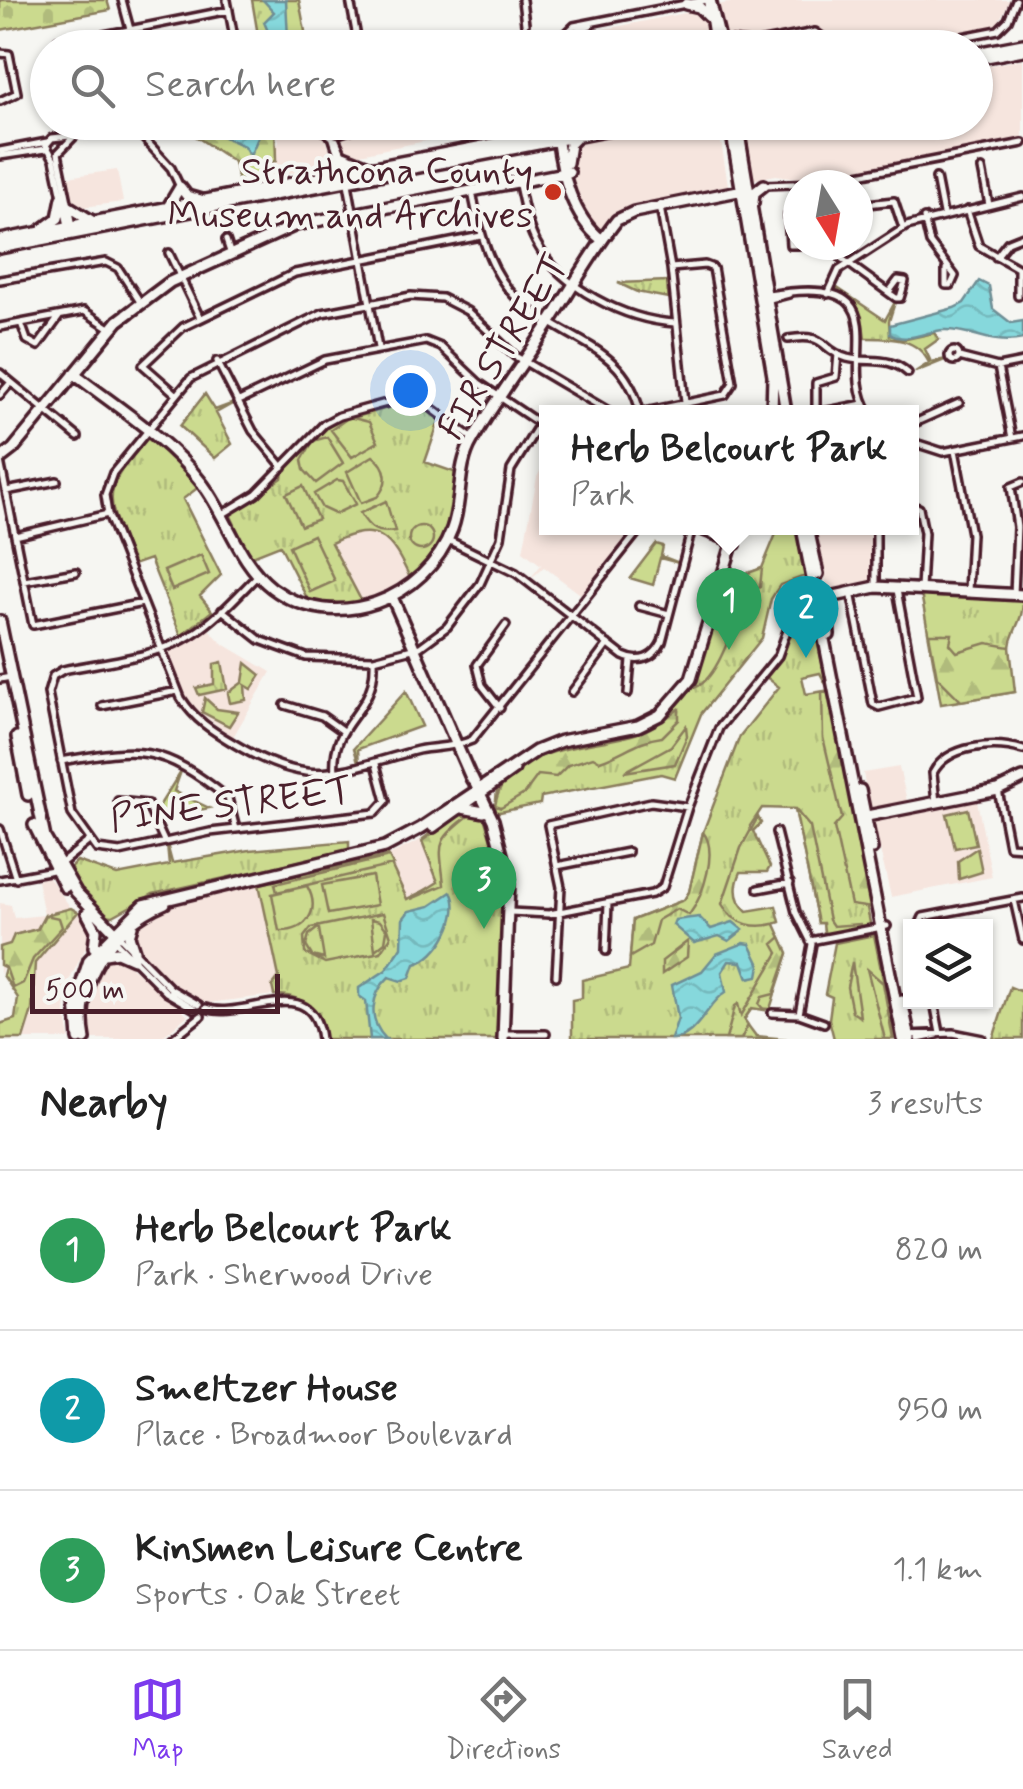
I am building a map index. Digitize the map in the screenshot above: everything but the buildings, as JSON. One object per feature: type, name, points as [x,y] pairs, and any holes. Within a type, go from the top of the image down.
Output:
[{"type":"main road","points":[[709,0],[711,23]]},
{"type":"main road","points":[[709,0],[716,30]]},
{"type":"main road","points":[[686,4],[702,8],[714,30]]},
{"type":"main road","points":[[993,53],[1023,47]]},
{"type":"main road","points":[[0,248],[72,230],[534,140]]},
{"type":"main road","points":[[0,240],[72,230],[94,222],[534,140]]},
{"type":"main road","points":[[561,140],[583,223],[602,240]]},
{"type":"main road","points":[[565,166],[574,140]]},
{"type":"main road","points":[[736,140],[785,405]]},
{"type":"main road","points":[[529,142],[552,148],[565,166]]},
{"type":"main road","points":[[320,178],[341,157],[375,168]]},
{"type":"main road","points":[[721,194],[735,183],[739,159]]},
{"type":"main road","points":[[0,460],[46,410],[111,328],[140,302],[180,277],[286,228],[518,182],[565,166]]},
{"type":"main road","points":[[754,226],[754,194],[764,186]]},
{"type":"main road","points":[[168,208],[180,187],[187,196],[204,201]]},
{"type":"main road","points":[[744,190],[745,218]]},
{"type":"main road","name":"FIR STREET","points":[[74,374],[184,461],[223,514],[258,576],[286,598],[328,610],[360,608],[392,597],[421,577],[448,540],[456,518],[464,458],[473,439],[602,240],[624,215],[744,190]]},
{"type":"main road","points":[[721,194],[736,197],[766,298],[772,405]]},
{"type":"main road","points":[[36,233],[58,218],[65,202],[94,222]]},
{"type":"main road","points":[[92,914],[114,920],[132,919],[166,902],[386,852],[459,808],[536,751],[647,722],[676,700],[690,679],[738,535]]},
{"type":"main road","points":[[807,535],[821,624],[908,1038]]},
{"type":"main road","points":[[816,579],[824,592],[835,595]]},
{"type":"main road","points":[[816,579],[803,604],[812,605],[821,624]]},
{"type":"main road","points":[[819,599],[876,587],[1018,594]]},
{"type":"main road","points":[[835,595],[826,605],[829,634],[862,817]]},
{"type":"main road","points":[[392,597],[487,813],[508,882],[503,1036]]},
{"type":"main road","points":[[819,599],[829,634]]},
{"type":"main road","points":[[0,621],[5,678]]},
{"type":"main road","points":[[0,650],[39,822],[56,868],[92,914],[115,935]]},
{"type":"main road","points":[[82,1039],[76,1001],[94,960],[144,905],[385,847],[541,754],[575,740]]},
{"type":"main road","points":[[862,817],[998,790],[1023,778]]},
{"type":"main road","points":[[487,813],[500,779]]},
{"type":"main road","points":[[459,808],[472,806],[487,813]]},
{"type":"main road","points":[[115,935],[144,905]]},
{"type":"main road","points":[[92,914],[97,934],[94,960]]},
{"type":"main road","points":[[94,960],[112,952],[134,955],[129,936],[132,919]]},
{"type":"street","points":[[122,0],[128,30]]},
{"type":"street","points":[[228,0],[233,30]]},
{"type":"street","points":[[350,0],[356,30]]},
{"type":"street","points":[[522,0],[524,24]]},
{"type":"street","points":[[570,30],[574,26],[709,0]]},
{"type":"street","points":[[993,31],[1008,20],[1016,0]]},
{"type":"street","points":[[137,30],[229,10]]},
{"type":"street","points":[[0,53],[9,54],[17,94],[0,101]]},
{"type":"street","points":[[57,140],[53,148],[72,230]]},
{"type":"street","points":[[0,154],[53,148],[65,140]]},
{"type":"street","points":[[145,140],[173,171],[180,187]]},
{"type":"street","points":[[334,140],[345,175],[378,348]]},
{"type":"street","name":"FIR STREET","points":[[744,190],[817,184],[1023,144]]},
{"type":"street","points":[[982,169],[989,205]]},
{"type":"street","points":[[936,178],[944,214]]},
{"type":"street","points":[[518,182],[536,244],[574,283],[628,315],[675,323]]},
{"type":"street","points":[[472,192],[481,236],[505,284],[528,308],[620,367],[640,405]]},
{"type":"street","points":[[828,294],[834,277],[849,263],[903,228],[924,218],[1023,197]]},
{"type":"street","points":[[873,203],[894,200],[903,228]]},
{"type":"street","points":[[660,206],[671,268],[685,405]]},
{"type":"street","points":[[967,210],[975,241],[1021,270],[1018,296]]},
{"type":"street","points":[[924,218],[930,242],[946,269]]},
{"type":"street","points":[[176,394],[142,365],[162,342],[200,318],[295,273],[481,236]]},
{"type":"street","points":[[996,257],[1008,242],[1023,236]]},
{"type":"street","points":[[226,240],[230,252]]},
{"type":"street","points":[[168,253],[200,318]]},
{"type":"street","points":[[846,260],[889,292]]},
{"type":"street","points":[[0,280],[106,262],[118,268],[140,302]]},
{"type":"street","points":[[671,268],[705,264],[714,268],[732,375],[725,395],[694,405]]},
{"type":"street","points":[[766,298],[792,293],[828,294],[844,302],[857,318],[864,404],[859,405]]},
{"type":"street","points":[[599,405],[516,356],[467,312],[442,298],[420,296],[369,304],[308,318],[196,374],[106,485],[108,514],[178,691],[201,723],[261,760],[306,773],[334,773],[419,750],[458,746],[479,734],[635,535]]},
{"type":"street","points":[[0,327],[86,311],[111,328]]},
{"type":"street","points":[[21,323],[26,339],[38,346],[60,315]]},
{"type":"street","points":[[788,339],[821,339],[838,354],[894,362],[908,373]]},
{"type":"street","points":[[237,402],[325,360],[378,348],[435,342],[539,423]]},
{"type":"street","points":[[819,405],[813,390],[816,383],[836,376],[838,354]]},
{"type":"street","points":[[959,357],[998,367],[1023,362]]},
{"type":"street","points":[[217,361],[257,437],[283,467]]},
{"type":"street","points":[[998,367],[1012,439]]},
{"type":"street","points":[[0,373],[78,437]]},
{"type":"street","points":[[0,395],[11,382]]},
{"type":"street","points":[[223,514],[256,494],[329,420],[401,399],[422,401],[473,439]]},
{"type":"street","points":[[919,421],[959,403]]},
{"type":"street","points":[[222,610],[249,634],[292,654],[374,659],[415,649],[447,627],[492,561],[501,538],[511,470],[539,432]]},
{"type":"street","points":[[919,444],[940,452],[1023,436]]},
{"type":"street","points":[[955,450],[971,534],[968,592]]},
{"type":"street","points":[[0,460],[31,622],[36,626],[142,603]]},
{"type":"street","points":[[6,490],[56,481]]},
{"type":"street","points":[[1018,594],[1020,530],[1011,487],[1023,482]]},
{"type":"street","points":[[919,510],[924,528],[921,589]]},
{"type":"street","points":[[14,536],[108,514]]},
{"type":"street","points":[[448,540],[516,573],[632,660],[656,653],[690,535]]},
{"type":"street","points":[[711,535],[735,544]]},
{"type":"street","points":[[876,535],[876,587]]},
{"type":"street","points":[[24,581],[76,572]]},
{"type":"street","name":"PINE STREET","points":[[258,576],[191,636],[161,648],[63,670],[53,676],[48,693],[72,814],[89,842],[110,853],[236,829],[375,814],[386,801],[376,764]]},
{"type":"street","points":[[851,592],[873,704],[879,707],[917,697],[897,588]]},
{"type":"street","points":[[510,912],[560,912],[652,894],[663,887],[719,728],[778,656],[795,610],[819,599]]},
{"type":"street","points":[[639,606],[669,614]]},
{"type":"street","points":[[500,708],[482,685],[477,665],[506,625]]},
{"type":"street","points":[[572,692],[608,644]]},
{"type":"street","points":[[334,773],[333,752],[374,687],[374,659]]},
{"type":"street","points":[[628,693],[632,660]]},
{"type":"street","points":[[102,706],[178,691]]},
{"type":"street","points":[[285,705],[322,716],[343,731]]},
{"type":"street","points":[[61,761],[130,749],[156,752],[228,798],[236,829]]},
{"type":"street","points":[[936,803],[933,773],[947,756],[970,750],[1023,750]]},
{"type":"street","points":[[998,790],[1009,846],[1023,847]]},
{"type":"street","points":[[118,801],[148,804],[165,842]]},
{"type":"street","points":[[556,976],[560,912],[557,866],[546,829],[550,822],[651,802],[688,808]]},
{"type":"street","points":[[0,829],[16,879]]},
{"type":"street","points":[[776,832],[796,912],[811,943],[799,1014]]},
{"type":"street","points":[[0,880],[56,868],[89,842]]},
{"type":"street","points":[[557,866],[628,852]]},
{"type":"street","points":[[758,890],[790,883]]},
{"type":"street","points":[[921,919],[1023,898]]},
{"type":"street","points":[[1014,900],[1023,940]]},
{"type":"street","points":[[606,951],[608,903]]},
{"type":"street","points":[[811,943],[885,928]]},
{"type":"street","points":[[115,935],[199,1012],[292,1002],[313,1014],[321,1039]]},
{"type":"street","points":[[935,1009],[940,1033]]},
{"type":"street","points":[[172,1039],[199,1012]]},
{"type":"street","points":[[772,1013],[799,1014],[824,1023]]},
{"type":"street","points":[[908,1038],[940,1033],[982,1039]]},
{"type":"street","points":[[503,1036],[546,1034]]},
{"type":"shaded area","points":[[745,0],[1010,0],[996,27],[981,30],[723,30],[717,5]]},
{"type":"shaded area","points":[[695,11],[707,30],[601,30]]},
{"type":"shaded area","points":[[1023,59],[1023,139],[855,170],[783,170],[783,176],[751,180],[744,140],[993,140],[993,65]]},
{"type":"shaded area","points":[[326,140],[333,158],[300,172],[270,175],[267,162],[279,142]]},
{"type":"shaded area","points":[[343,140],[431,140],[355,155],[346,152]]},
{"type":"shaded area","points":[[721,140],[728,185],[633,206],[615,214],[598,234],[578,205],[569,163],[577,142]]},
{"type":"shaded area","points":[[117,170],[123,202],[75,208],[67,177]]},
{"type":"shaded area","points":[[539,473],[539,535],[629,535],[583,596],[544,567],[528,581],[541,565],[523,551]]},
{"type":"shaded area","points":[[356,531],[373,533],[394,545],[411,580],[363,604],[331,543]]},
{"type":"shaded area","points":[[817,535],[873,535],[871,583],[828,592]]},
{"type":"shaded area","points":[[208,628],[222,643],[271,672],[233,737],[189,705],[167,653]]},
{"type":"shaded area","points":[[899,767],[908,805],[870,811],[863,773]]},
{"type":"shaded area","points":[[977,801],[992,877],[891,897],[873,820]]},
{"type":"shaded area","points":[[423,839],[441,883],[406,899],[387,856]]},
{"type":"shaded area","points":[[48,876],[71,908],[45,915],[38,929],[14,935],[0,975],[0,903],[11,905],[14,918],[44,915],[37,880]]},
{"type":"shaded area","points":[[259,884],[279,977],[272,986],[274,995],[208,1003],[183,993],[135,947],[131,934],[137,922],[163,907]]},
{"type":"shaded area","points":[[78,912],[88,923],[90,939],[67,985],[65,1012],[70,1039],[23,1039],[32,1010],[35,963]]},
{"type":"shaded area","points":[[110,955],[119,957],[188,1015],[160,1039],[90,1039],[86,1010],[95,978]]},
{"type":"green space","points":[[0,0],[107,0],[110,10],[0,30]]},
{"type":"green space","points":[[252,0],[299,0],[305,30],[257,30]]},
{"type":"green space","points":[[201,140],[275,140],[276,161],[267,163],[269,172],[238,180],[234,162]]},
{"type":"green space","points":[[667,281],[668,298],[637,292],[618,283]]},
{"type":"green space","points":[[833,285],[885,320],[895,302],[889,321],[890,335],[902,340],[934,333],[939,339],[925,349],[931,362],[947,359],[915,372],[929,363],[924,354],[902,341],[865,338],[862,317]]},
{"type":"green space","points":[[205,394],[215,410],[234,403],[216,413],[232,444],[215,458],[180,426]]},
{"type":"green space","points":[[409,402],[420,404],[440,418],[425,462],[457,473],[443,542],[411,580],[397,553],[382,537],[361,533],[331,543],[363,604],[309,602],[280,545],[250,557],[230,514],[282,478],[283,470],[331,424]]},
{"type":"green space","points":[[349,417],[369,422],[378,442],[352,457],[331,430]]},
{"type":"green space","points":[[146,437],[189,471],[200,486],[183,499],[221,575],[200,596],[212,611],[181,636],[150,559],[133,565],[113,510],[114,486]]},
{"type":"green space","points":[[327,437],[343,463],[316,483],[304,470],[302,460],[313,441]]},
{"type":"green space","points":[[373,456],[382,465],[385,481],[377,497],[361,503],[347,472]]},
{"type":"green space","points":[[337,480],[343,481],[356,504],[335,514],[322,508],[314,494]]},
{"type":"green space","points":[[303,486],[318,519],[301,526],[286,494]]},
{"type":"green space","points":[[386,501],[395,531],[374,529],[360,513]]},
{"type":"green space","points":[[421,526],[433,538],[421,550],[409,538]]},
{"type":"green space","points":[[313,535],[335,581],[310,592],[289,546]]},
{"type":"green space","points":[[776,535],[797,535],[805,576],[780,585],[771,599],[762,638],[701,714],[675,778],[661,774],[541,797],[540,804],[495,813],[497,788],[519,770],[569,749],[646,727],[667,714],[686,695],[707,655],[729,580],[762,568]]},
{"type":"green space","points":[[656,544],[663,546],[661,556],[679,563],[660,558],[653,585],[630,578]]},
{"type":"green space","points":[[201,555],[209,574],[172,590],[164,571]]},
{"type":"green space","points":[[762,568],[760,587],[746,595],[718,663],[702,684],[693,688],[729,580]]},
{"type":"green space","points":[[921,593],[1023,601],[1010,647],[1015,692],[941,704]]},
{"type":"green space","points":[[810,606],[827,686],[820,673],[802,677],[806,694],[825,691],[871,928],[825,938],[823,923],[818,923],[795,809],[762,808],[750,826],[757,862],[735,867],[732,902],[746,913],[768,909],[788,953],[770,1009],[752,1008],[744,1020],[756,1036],[787,1039],[572,1039],[572,1000],[582,998],[582,980],[629,969],[633,920],[684,900],[689,892],[703,832],[740,736],[779,687],[765,676],[781,657],[798,610]]},
{"type":"green space","points":[[929,634],[952,634],[950,644],[957,652],[987,643],[1010,647],[1015,692],[961,701],[937,677]]},
{"type":"green space","points":[[222,662],[227,689],[199,695],[196,688],[214,684],[214,664]]},
{"type":"green space","points":[[246,663],[261,675],[252,689],[245,685],[246,700],[230,703],[228,693],[243,682]]},
{"type":"green space","points":[[406,691],[422,726],[358,749],[359,765],[354,748]]},
{"type":"green space","points":[[822,692],[827,692],[830,699],[872,908],[851,905],[834,827],[842,818],[823,737]]},
{"type":"green space","points":[[205,698],[217,709],[238,712],[229,726],[202,712]]},
{"type":"green space","points":[[679,709],[679,720],[662,737],[600,761],[593,757],[568,765],[556,777],[538,775],[524,794],[501,808],[495,806],[502,785],[516,770],[535,759],[646,730]]},
{"type":"green space","points":[[686,726],[687,736],[675,764],[624,772],[671,746]]},
{"type":"green space","points":[[181,771],[174,791],[209,808],[159,818],[156,811]]},
{"type":"green space","points":[[463,809],[484,817],[506,890],[498,1039],[325,1039],[308,1006],[285,995],[274,995],[272,986],[279,977],[259,884],[387,856],[407,899],[441,883],[423,839]]},
{"type":"green space","points":[[467,809],[471,814],[450,831],[442,845],[444,885],[411,899],[438,882],[422,841]]},
{"type":"green space","points":[[795,809],[810,827],[829,920],[833,926],[860,924],[862,930],[825,938],[823,923],[818,923]]},
{"type":"green space","points":[[968,809],[976,844],[955,848],[947,814]]},
{"type":"green space","points":[[758,817],[761,823],[753,831],[770,867],[767,872],[741,872],[736,893],[747,911],[776,906],[780,922],[763,926],[740,921],[722,904],[741,848]]},
{"type":"green space","points":[[703,832],[709,861],[695,906],[689,915],[677,909],[658,920],[651,945],[630,957],[633,920],[684,900],[689,892]]},
{"type":"green space","points":[[349,841],[349,850],[153,894],[113,916],[103,915],[82,895],[67,871],[77,861],[117,875],[169,865],[167,844],[172,863],[250,850]]},
{"type":"green space","points":[[977,848],[982,872],[959,879],[958,861]]},
{"type":"green space","points":[[389,857],[393,865],[277,892],[275,884]]},
{"type":"green space","points":[[372,876],[377,905],[328,914],[322,885]]},
{"type":"green space","points":[[307,886],[312,903],[309,918],[297,928],[279,931],[272,894]]},
{"type":"green space","points":[[71,908],[78,912],[35,963],[32,1010],[23,1039],[0,1039],[0,1024],[15,1019],[18,998],[3,975],[14,935],[37,929],[45,915]]},
{"type":"green space","points":[[383,913],[391,937],[381,952],[325,963],[305,953],[304,937],[311,928]],"holes":[[[371,919],[380,921],[387,930],[385,942],[375,950]],[[319,929],[324,959],[312,956],[306,946],[309,935]]]},
{"type":"green space","points":[[45,915],[59,918],[62,927],[33,959],[23,983],[13,988],[6,968],[0,965],[0,947],[10,944],[14,935],[38,929]]},
{"type":"green space","points":[[874,935],[895,1039],[834,1039],[829,1019],[832,997],[825,994],[835,943]]},
{"type":"green space","points":[[781,937],[788,953],[774,994],[762,997],[759,1004],[764,1010],[752,1008],[744,1019],[748,1025],[741,1039],[726,1039],[735,1006],[738,1004],[741,1016],[778,953],[773,944]]},
{"type":"green space","points":[[688,941],[687,957],[662,974],[662,961]]},
{"type":"green space","points":[[852,962],[860,1017],[852,1012],[847,987]]},
{"type":"green space","points":[[867,969],[883,983],[893,1039],[885,1039]]},
{"type":"green space","points":[[1010,987],[1023,992],[1023,1039],[993,1039]]},
{"type":"water","points":[[263,0],[286,0],[288,30],[267,30],[264,22],[274,12]]},
{"type":"water","points":[[231,140],[257,140],[250,156],[244,146]]},
{"type":"water","points":[[979,281],[989,286],[993,309],[1011,323],[1023,321],[1023,339],[991,339],[944,330],[909,337],[890,334],[890,325],[964,303]]},
{"type":"water","points":[[451,892],[454,912],[440,945],[415,964],[410,978],[401,981],[389,977],[378,991],[374,1016],[386,1039],[370,1039],[366,1001],[359,996],[359,988],[386,970],[402,947],[403,919],[409,911],[430,906]]},
{"type":"water","points":[[699,917],[711,929],[733,922],[743,930],[729,941],[719,936],[694,943],[673,925],[675,920]]},
{"type":"water","points":[[750,944],[760,965],[758,976],[748,978],[742,962],[729,961],[722,972],[726,992],[688,1033],[671,1039],[678,1018],[672,985],[702,971],[716,954]]},
{"type":"place","name":"Strathcona County Museum and Archives","points":[[553,192]]},
{"type":"place","name":"Herb Belcourt Park","points":[[729,650]]},
{"type":"place","name":"Smeltzer House","points":[[806,658]]},
{"type":"place","name":"Kinsmen Leisure Centre","points":[[484,929]]}]
